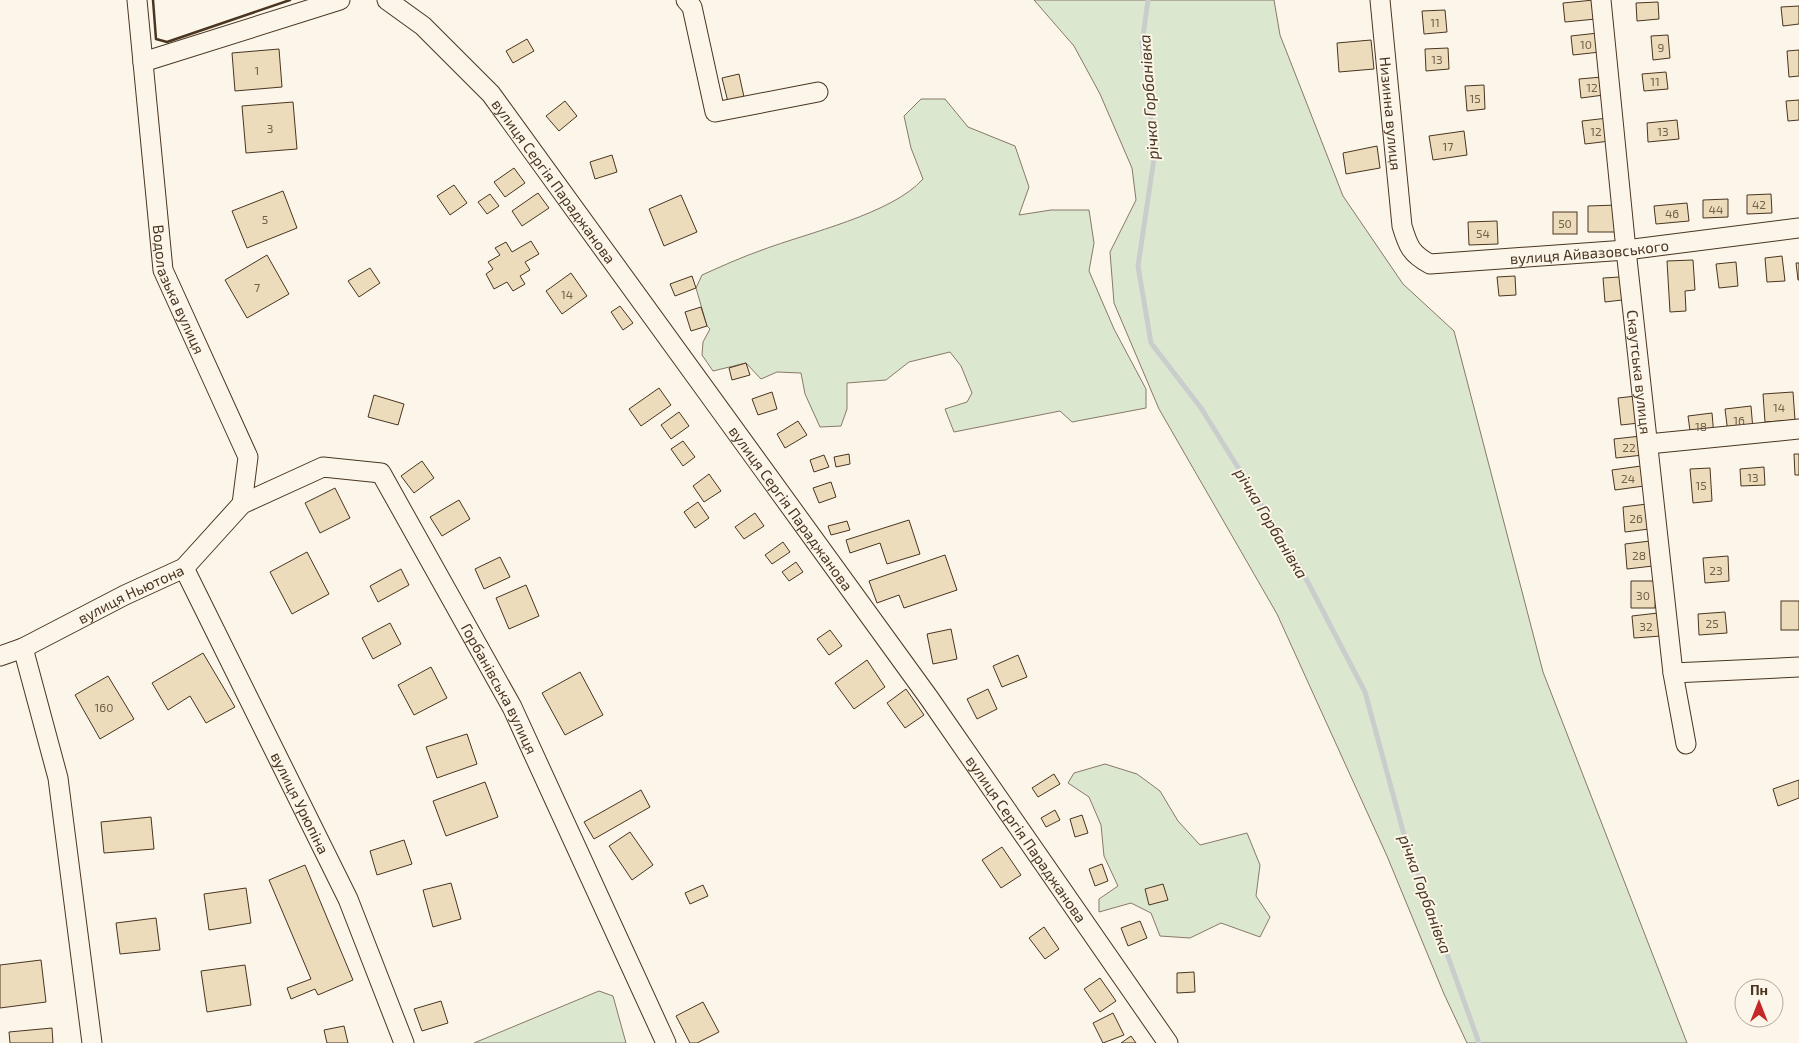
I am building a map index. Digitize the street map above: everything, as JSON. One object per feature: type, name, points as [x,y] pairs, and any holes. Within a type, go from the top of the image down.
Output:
[{"type":"street","name":"Водолазька вулиця","points":[[137,0],[163,270],[248,457],[242,504]]},
{"type":"street","points":[[144,62],[340,0]]},
{"type":"street","name":"вулиця Сергія Параджанова","points":[[387,0],[423,26],[491,94],[929,698],[1168,1043]]},
{"type":"street","points":[[686,0],[692,7],[715,112],[818,92]]},
{"type":"street","name":"Низинна вулиця","points":[[1380,0],[1402,226]]},
{"type":"street","name":"Скаутська вулиця","points":[[1601,0],[1626,250],[1673,673],[1686,744]]},
{"type":"street","name":"вулиця Айвазовського","points":[[1402,226],[1407,243],[1415,256],[1430,264],[1626,250],[1799,228]]},
{"type":"street","points":[[1648,444],[1799,429]]},
{"type":"street","name":"Горбанівська вулиця","points":[[242,504],[322,467],[381,473],[512,707],[666,1043]]},
{"type":"street","name":"вулиця Ньютона","points":[[0,656],[22,648],[125,595],[184,568],[242,504]]},
{"type":"street","name":"вулиця Урюпіна","points":[[184,568],[348,900],[404,1043]]},
{"type":"street","points":[[22,648],[58,778],[92,1043]]},
{"type":"street","points":[[1673,673],[1799,667]]},
{"type":"green space","points":[[1034,0],[1274,0],[1280,35],[1343,196],[1403,284],[1454,331],[1543,672],[1687,1043],[1467,1043],[1444,994],[1387,856],[1277,614],[1159,409],[1114,303],[1110,252],[1136,200],[1132,168],[1100,94],[1074,46]]},
{"type":"green space","points":[[921,99],[945,99],[968,127],[1015,146],[1029,187],[1019,215],[1051,210],[1089,210],[1094,243],[1089,271],[1114,329],[1146,389],[1146,408],[1072,422],[1060,411],[954,432],[945,409],[967,402],[972,393],[961,366],[950,352],[909,362],[886,380],[847,383],[847,409],[841,426],[820,427],[805,394],[801,373],[777,372],[761,379],[746,363],[713,371],[702,355],[703,342],[710,329],[707,326],[696,288],[702,275],[754,253],[848,221],[891,202],[909,191],[923,179],[911,148],[904,116]]},
{"type":"green space","points":[[1105,764],[1137,774],[1160,791],[1178,821],[1200,845],[1247,833],[1260,865],[1256,896],[1270,917],[1260,937],[1221,923],[1190,938],[1160,936],[1151,913],[1131,903],[1099,912],[1099,899],[1118,886],[1104,856],[1101,825],[1089,797],[1068,783],[1074,773]]},
{"type":"green space","points":[[599,991],[613,996],[626,1043],[474,1043]]},
{"type":"building","points":[[1594,0],[1596,19],[1565,22],[1563,3]]},
{"type":"building","points":[[1658,2],[1659,19],[1637,21],[1636,3]]},
{"type":"building","points":[[1799,6],[1799,24],[1783,26],[1781,7]]},
{"type":"building","points":[[1445,10],[1447,32],[1424,34],[1422,11]]},
{"type":"building","points":[[1598,33],[1600,52],[1573,55],[1571,36]]},
{"type":"building","points":[[1668,35],[1670,58],[1653,60],[1651,36]]},
{"type":"building","points":[[527,39],[534,51],[513,63],[506,51]]},
{"type":"building","points":[[1371,40],[1374,69],[1339,72],[1337,43]]},
{"type":"building","points":[[1448,48],[1449,69],[1426,71],[1425,49]]},
{"type":"building","points":[[279,49],[282,87],[235,91],[232,53]]},
{"type":"building","points":[[1799,50],[1799,76],[1789,77],[1787,51]]},
{"type":"building","points":[[1666,72],[1668,89],[1644,91],[1642,74]]},
{"type":"building","points":[[739,74],[744,97],[728,102],[722,78]]},
{"type":"building","points":[[1602,77],[1604,95],[1581,98],[1579,79]]},
{"type":"building","points":[[1484,85],[1485,109],[1467,111],[1465,86]]},
{"type":"building","points":[[1799,100],[1799,120],[1788,121],[1786,101]]},
{"type":"building","points":[[565,101],[577,116],[559,131],[546,116]]},
{"type":"building","points":[[293,102],[297,149],[246,153],[242,106]]},
{"type":"building","points":[[1608,118],[1610,141],[1585,144],[1582,121]]},
{"type":"building","points":[[1677,120],[1679,139],[1648,142],[1647,123]]},
{"type":"building","points":[[1464,131],[1467,155],[1433,160],[1429,136]]},
{"type":"building","points":[[1377,146],[1380,168],[1346,174],[1343,153]]},
{"type":"building","points":[[612,155],[617,172],[595,179],[590,162]]},
{"type":"building","points":[[514,168],[525,183],[505,197],[494,182]]},
{"type":"building","points":[[454,185],[467,203],[450,215],[437,196]]},
{"type":"building","points":[[283,191],[297,228],[247,248],[232,211]]},
{"type":"building","points":[[538,193],[549,208],[522,226],[512,211]]},
{"type":"building","points":[[490,194],[499,206],[487,214],[478,202]]},
{"type":"building","points":[[1771,194],[1772,213],[1747,214],[1747,195]]},
{"type":"building","points":[[681,195],[697,232],[664,246],[649,209]]},
{"type":"building","points":[[1728,199],[1728,217],[1703,218],[1703,200]]},
{"type":"building","points":[[1687,203],[1689,221],[1656,224],[1654,206]]},
{"type":"building","points":[[1618,205],[1619,232],[1588,232],[1588,206]]},
{"type":"building","points":[[1553,212],[1577,212],[1577,234],[1553,234]]},
{"type":"building","points":[[1497,221],[1498,244],[1469,245],[1468,222]]},
{"type":"building","points":[[531,241],[539,254],[525,262],[530,270],[520,276],[525,284],[513,291],[507,282],[494,289],[486,274],[493,269],[488,262],[500,255],[495,248],[506,242],[512,252]]},
{"type":"building","points":[[267,255],[289,294],[247,318],[225,280]]},
{"type":"building","points":[[1782,256],[1785,281],[1767,282],[1765,258]]},
{"type":"building","points":[[1693,260],[1695,290],[1685,291],[1686,311],[1670,312],[1667,261]]},
{"type":"building","points":[[1736,262],[1738,286],[1719,288],[1716,264]]},
{"type":"building","points":[[1796,263],[1799,263],[1799,280],[1798,280]]},
{"type":"building","points":[[370,268],[380,283],[359,297],[348,281]]},
{"type":"building","points":[[571,273],[587,296],[562,314],[546,291]]},
{"type":"building","points":[[692,276],[696,288],[675,296],[670,284]]},
{"type":"building","points":[[1515,276],[1516,295],[1499,296],[1497,277]]},
{"type":"building","points":[[1620,277],[1622,300],[1605,302],[1603,278]]},
{"type":"building","points":[[620,306],[633,323],[623,330],[611,312]]},
{"type":"building","points":[[701,307],[707,326],[691,331],[685,312]]},
{"type":"building","points":[[746,363],[750,375],[732,380],[729,368]]},
{"type":"building","points":[[659,388],[671,405],[641,426],[629,409]]},
{"type":"building","points":[[772,392],[777,409],[758,415],[752,399]]},
{"type":"building","points":[[1793,392],[1795,420],[1765,422],[1763,394]]},
{"type":"building","points":[[374,395],[404,404],[398,425],[368,417]]},
{"type":"building","points":[[1636,396],[1639,423],[1621,425],[1618,398]]},
{"type":"building","points":[[1751,406],[1753,430],[1728,433],[1725,409]]},
{"type":"building","points":[[679,412],[689,426],[671,439],[661,425]]},
{"type":"building","points":[[1712,413],[1714,436],[1691,438],[1688,416]]},
{"type":"building","points":[[798,421],[807,435],[785,448],[777,434]]},
{"type":"building","points":[[1641,436],[1643,455],[1616,458],[1614,439]]},
{"type":"building","points":[[683,441],[695,457],[683,466],[671,449]]},
{"type":"building","points":[[849,454],[850,464],[836,467],[834,457]]},
{"type":"building","points":[[1794,454],[1799,454],[1799,475],[1795,475]]},
{"type":"building","points":[[824,455],[829,467],[814,472],[810,460]]},
{"type":"building","points":[[422,461],[434,478],[414,493],[401,476]]},
{"type":"building","points":[[1641,466],[1644,486],[1615,490],[1612,470]]},
{"type":"building","points":[[1764,467],[1765,485],[1741,486],[1740,469]]},
{"type":"building","points":[[1710,468],[1712,501],[1693,503],[1690,469]]},
{"type":"building","points":[[709,474],[721,491],[704,502],[693,486]]},
{"type":"building","points":[[831,482],[836,497],[819,503],[813,488]]},
{"type":"building","points":[[335,488],[350,518],[320,533],[305,503]]},
{"type":"building","points":[[459,500],[470,519],[442,536],[430,517]]},
{"type":"building","points":[[698,502],[709,518],[695,528],[684,512]]},
{"type":"building","points":[[1647,504],[1649,529],[1625,532],[1623,507]]},
{"type":"building","points":[[755,513],[764,526],[744,539],[735,527]]},
{"type":"building","points":[[909,520],[920,554],[887,564],[880,543],[850,553],[846,540]]},
{"type":"building","points":[[847,521],[850,530],[831,535],[828,526]]},
{"type":"building","points":[[1650,541],[1653,566],[1627,569],[1625,544]]},
{"type":"building","points":[[783,542],[790,552],[772,564],[765,555]]},
{"type":"building","points":[[307,552],[329,594],[292,614],[270,572]]},
{"type":"building","points":[[945,555],[957,590],[904,608],[899,595],[877,603],[869,581]]},
{"type":"building","points":[[1728,556],[1729,581],[1705,583],[1703,558]]},
{"type":"building","points":[[500,557],[510,577],[484,589],[475,569]]},
{"type":"building","points":[[796,562],[803,572],[789,581],[782,572]]},
{"type":"building","points":[[401,569],[409,585],[378,602],[370,586]]},
{"type":"building","points":[[1631,581],[1656,581],[1655,608],[1631,608]]},
{"type":"building","points":[[526,585],[539,616],[509,629],[496,598]]},
{"type":"building","points":[[1781,601],[1799,601],[1799,630],[1781,630]]},
{"type":"building","points":[[1725,612],[1727,633],[1699,635],[1698,614]]},
{"type":"building","points":[[1658,613],[1661,636],[1634,638],[1632,616]]},
{"type":"building","points":[[390,623],[401,644],[373,659],[362,638]]},
{"type":"building","points":[[951,629],[957,659],[933,664],[927,634]]},
{"type":"building","points":[[830,630],[842,646],[829,655],[817,639]]},
{"type":"building","points":[[203,653],[235,707],[206,723],[190,696],[168,710],[152,683]]},
{"type":"building","points":[[1018,655],[1027,677],[1002,687],[993,666]]},
{"type":"building","points":[[867,660],[885,687],[854,709],[835,683]]},
{"type":"building","points":[[431,667],[447,698],[414,715],[398,685]]},
{"type":"building","points":[[580,672],[603,715],[565,735],[542,693]]},
{"type":"building","points":[[108,676],[134,719],[100,739],[75,695]]},
{"type":"building","points":[[906,689],[924,715],[905,728],[887,703]]},
{"type":"building","points":[[988,689],[997,709],[977,719],[967,699]]},
{"type":"building","points":[[467,734],[477,764],[437,778],[426,747]]},
{"type":"building","points":[[1054,774],[1060,784],[1038,797],[1032,788]]},
{"type":"building","points":[[1799,780],[1799,798],[1778,806],[1773,789]]},
{"type":"building","points":[[485,782],[498,817],[446,836],[433,801]]},
{"type":"building","points":[[641,790],[650,807],[594,839],[584,822]]},
{"type":"building","points":[[1055,810],[1060,820],[1046,827],[1041,818]]},
{"type":"building","points":[[1082,815],[1088,833],[1075,837],[1070,819]]},
{"type":"building","points":[[151,817],[154,849],[104,853],[101,822]]},
{"type":"building","points":[[630,832],[653,865],[632,880],[609,846]]},
{"type":"building","points":[[404,840],[412,864],[377,875],[370,851]]},
{"type":"building","points":[[1002,847],[1021,875],[1001,888],[982,860]]},
{"type":"building","points":[[1102,864],[1108,881],[1095,886],[1089,869]]},
{"type":"building","points":[[305,865],[353,980],[318,995],[315,989],[291,999],[287,988],[311,979],[269,880]]},
{"type":"building","points":[[451,883],[461,919],[433,927],[423,890]]},
{"type":"building","points":[[1163,884],[1168,900],[1149,905],[1145,889]]},
{"type":"building","points":[[703,885],[708,896],[690,904],[685,893]]},
{"type":"building","points":[[246,888],[251,923],[209,930],[204,894]]},
{"type":"building","points":[[156,918],[160,950],[120,954],[116,923]]},
{"type":"building","points":[[1140,921],[1147,938],[1128,946],[1121,928]]},
{"type":"building","points":[[1044,927],[1059,949],[1045,959],[1029,938]]},
{"type":"building","points":[[41,960],[46,1002],[0,1008],[0,965]]},
{"type":"building","points":[[245,965],[251,1005],[207,1012],[201,971]]},
{"type":"building","points":[[1194,972],[1195,992],[1177,993],[1177,973]]},
{"type":"building","points":[[1100,978],[1116,1001],[1100,1012],[1084,989]]},
{"type":"building","points":[[441,1001],[448,1023],[422,1031],[414,1009]]},
{"type":"building","points":[[703,1002],[719,1032],[697,1043],[690,1043],[676,1016]]},
{"type":"building","points":[[1113,1013],[1124,1035],[1103,1043],[1093,1023]]},
{"type":"building","points":[[344,1026],[348,1043],[327,1043],[324,1030]]},
{"type":"building","points":[[52,1028],[53,1043],[10,1043],[9,1032]]},
{"type":"building","points":[[1131,1036],[1136,1043],[1121,1043]]},
{"type":"waterway","name":"річка Горбанівка","points":[[1148,0],[1142,43],[1155,152],[1138,266],[1151,343],[1201,408],[1300,567],[1365,692],[1403,831],[1479,1043]]},
{"type":"wall","points":[[153,0],[156,39],[167,42],[290,0]]}]
